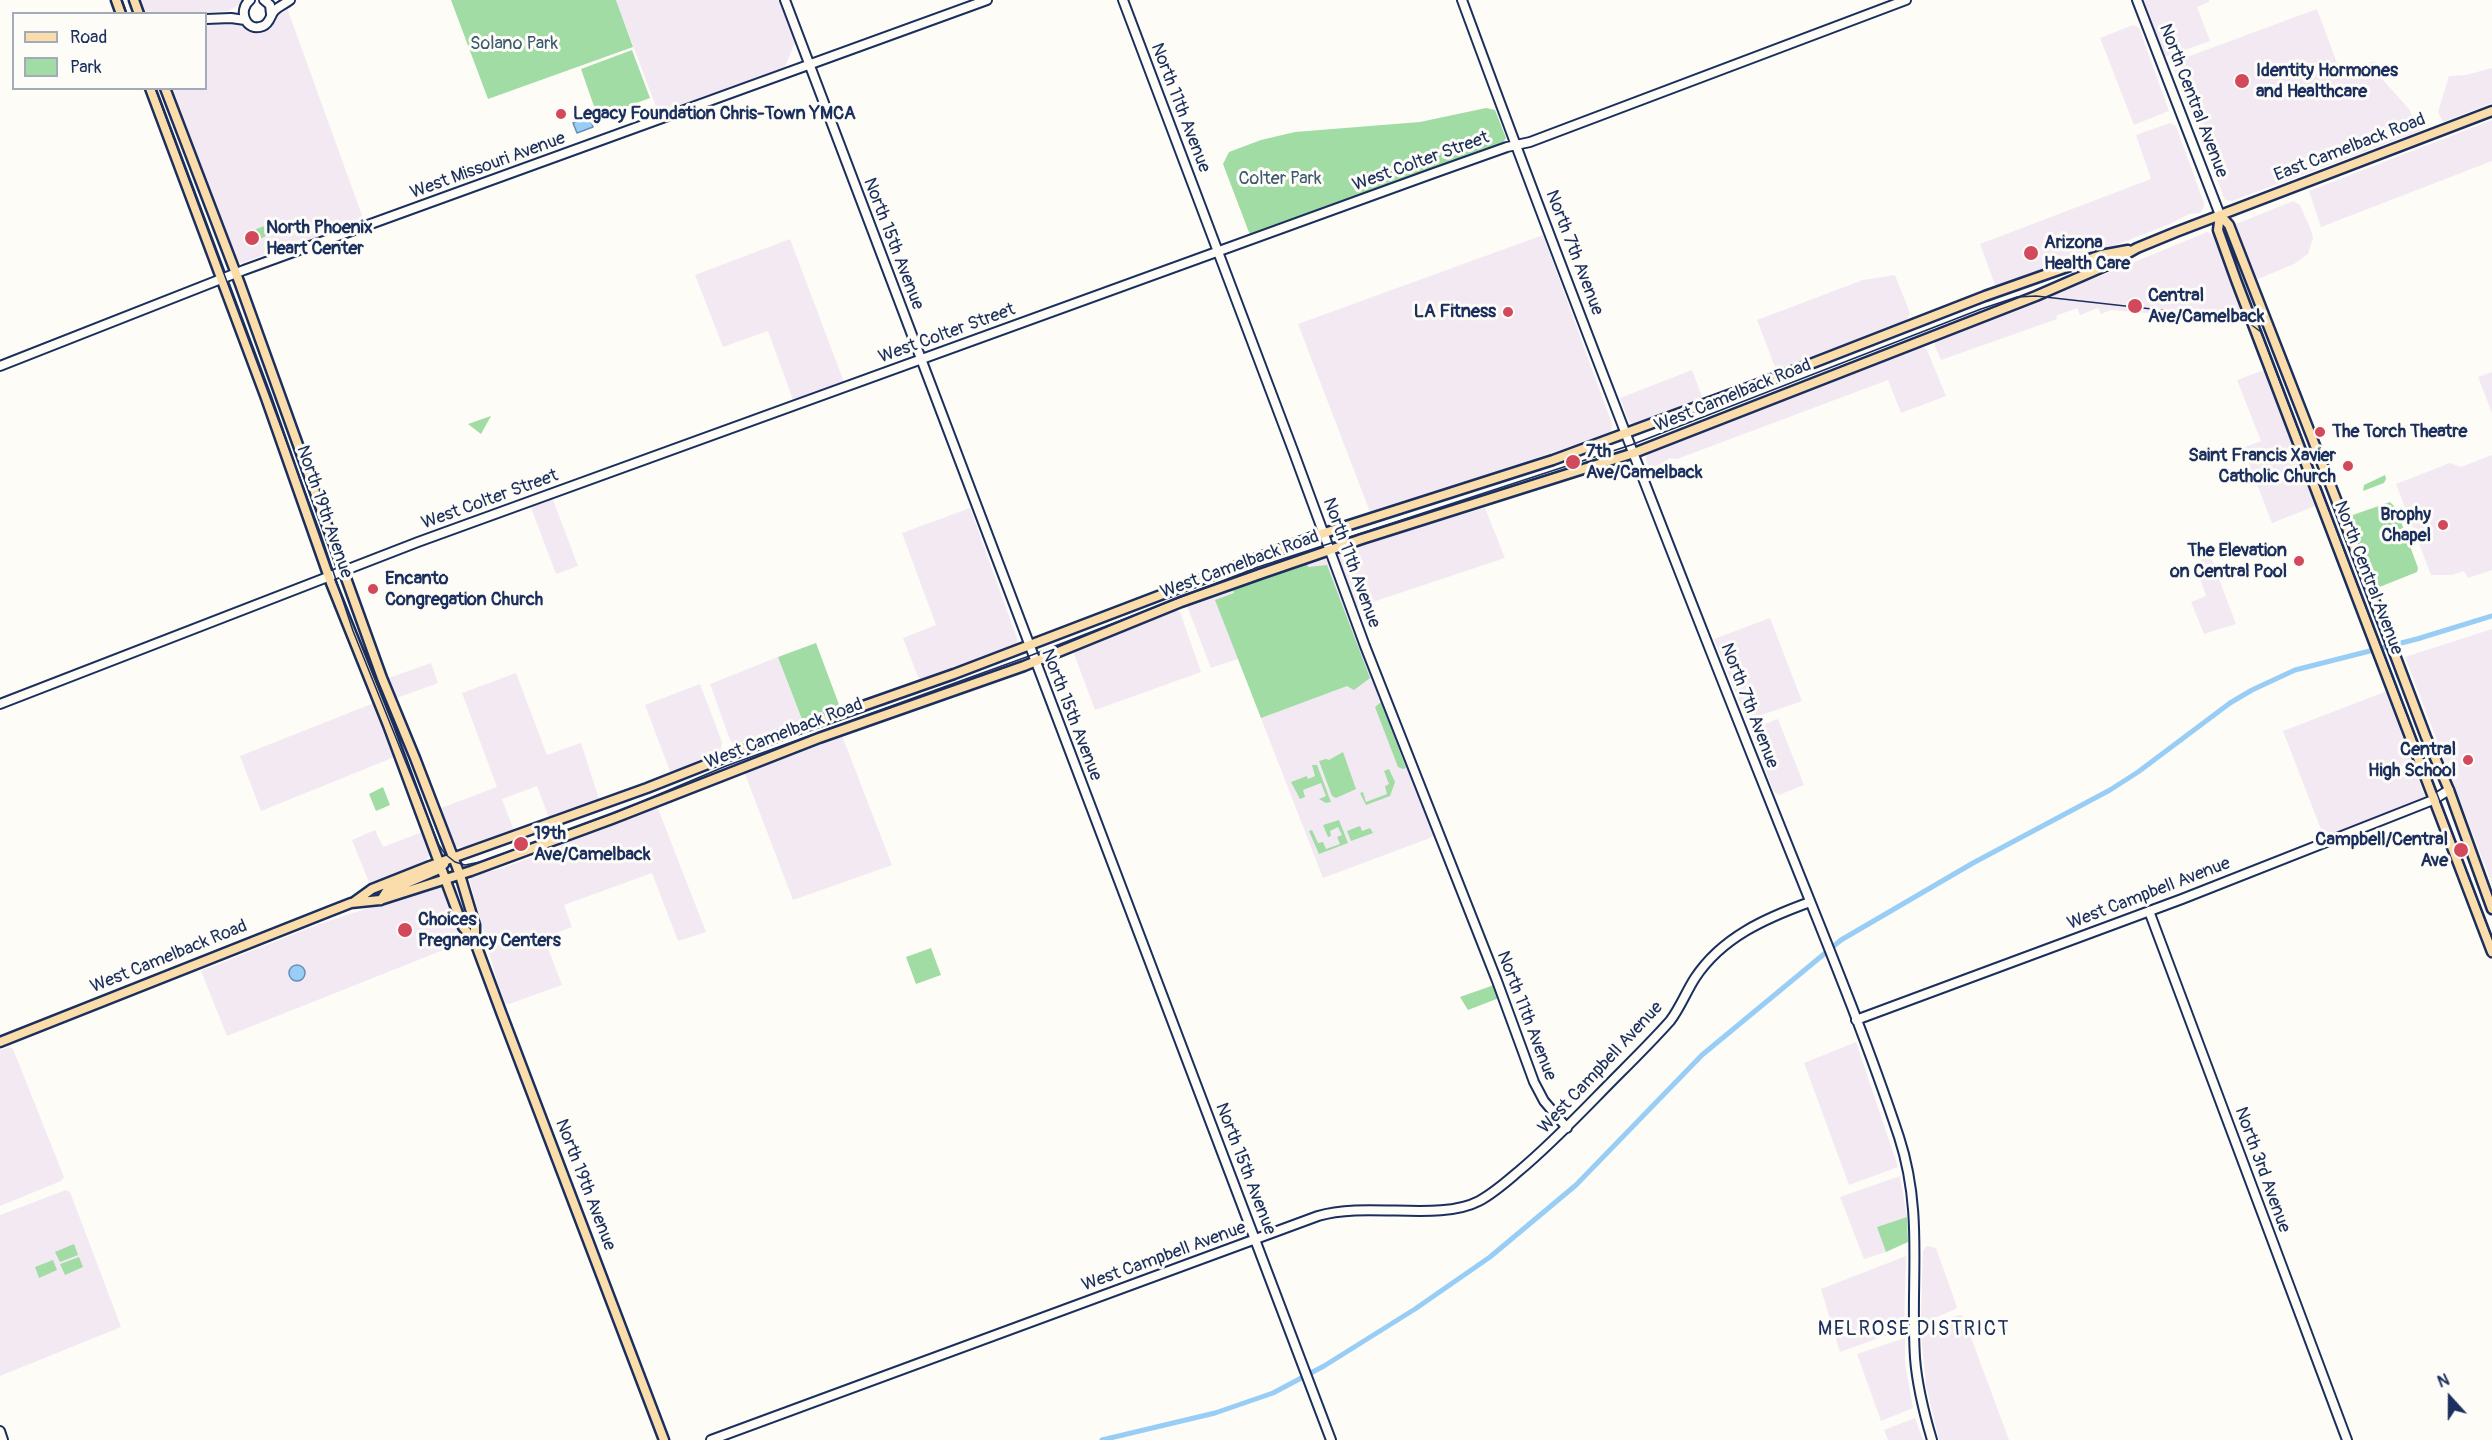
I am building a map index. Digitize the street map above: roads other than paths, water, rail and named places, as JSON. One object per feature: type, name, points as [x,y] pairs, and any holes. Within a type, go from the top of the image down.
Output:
[{"type":"main road","name":"North 19th Avenue","points":[[151,90],[220,280],[255,368],[328,575],[441,863],[463,927],[475,942],[664,1440]]},
{"type":"main road","name":"North 19th Avenue","points":[[166,90],[236,273],[382,678],[416,758],[449,848],[441,863]]},
{"type":"main road","name":"East Camelback Road","points":[[2220,215],[2492,111]]},
{"type":"main road","name":"West Camelback Road","points":[[351,903],[380,900],[460,875],[612,819],[819,738],[1035,662],[1181,602],[1329,550],[1634,453],[2080,278],[2137,248],[2220,215]]},
{"type":"main road","name":"North Central Avenue","points":[[2220,215],[2229,225],[2449,790],[2492,909]]},
{"type":"main road","name":"North Central Avenue","points":[[2220,215],[2218,230],[2492,952]]},
{"type":"main road","name":"West Camelback Road","points":[[0,1042],[351,903],[372,889],[647,788],[739,750],[886,699],[1323,533],[1490,481],[1626,433],[1911,324],[2093,258],[2137,248]]},
{"type":"main road","points":[[2080,278],[2091,266],[2093,258]]},
{"type":"main road","name":"North 19th Avenue","points":[[441,863],[460,875],[475,925],[475,942]]},
{"type":"main road","points":[[380,900],[386,892],[441,863]]},
{"type":"street","points":[[207,14],[230,13],[243,7],[250,0]]},
{"type":"street","points":[[265,0],[278,0]]},
{"type":"street","points":[[265,0],[270,5],[272,14]]},
{"type":"street","points":[[207,19],[231,18],[244,20],[256,27],[265,25],[272,14],[290,0]]},
{"type":"street","name":"North 15th Avenue","points":[[785,0],[1331,1440]]},
{"type":"street","name":"West Missouri Avenue","points":[[0,366],[236,273],[987,0]]},
{"type":"street","name":"North 11th Avenue","points":[[1124,0],[1400,740],[1497,981],[1534,1082],[1544,1101],[1567,1128]]},
{"type":"street","name":"North 7th Avenue","points":[[1462,0],[1626,433],[1827,944],[1899,1138],[1911,1185],[1916,1242],[1916,1359],[1923,1410],[1932,1440]]},
{"type":"street","name":"West Colter Street","points":[[0,704],[344,569],[1517,145],[1906,0]]},
{"type":"street","name":"North Central Avenue","points":[[2137,0],[2220,215]]},
{"type":"street","points":[[243,7],[244,20]]},
{"type":"street","name":"West Campbell Avenue","points":[[1856,1020],[2149,911],[2433,800],[2449,790]]},
{"type":"street","name":"West Campbell Avenue","points":[[711,1440],[1336,1211],[1450,1209],[1474,1204],[1500,1188],[1548,1148],[1672,1018],[1694,978],[1716,954],[1744,931],[1764,920],[1810,902]]},
{"type":"street","name":"North 3rd Avenue","points":[[2149,911],[2347,1440]]},
{"type":"street","points":[[0,1431],[3,1440]]},
{"type":"water","points":[[590,117],[593,127],[577,133],[573,123]]},
{"type":"water","points":[[297,965],[305,973],[297,981],[289,973]]},
{"type":"waterway","points":[[1102,1440],[1215,1413],[1273,1393],[1324,1366],[1415,1309],[1490,1257],[1576,1185],[1702,1055],[1841,940],[1973,863],[2110,790],[2138,772],[2230,703],[2295,670],[2417,639],[2492,616]]},
{"type":"tram line","points":[[122,0],[126,12]]},
{"type":"tram line","points":[[156,90],[320,532],[353,631],[439,845],[455,862],[465,865],[480,862],[617,812],[726,766],[1032,655],[1258,567],[1631,445],[1981,309],[2017,297],[2036,296],[2241,319],[2261,332],[2492,938]]},
{"type":"place","name":"Identity Hormones and Healthcare","points":[[2242,81]]},
{"type":"place","name":"Legacy Foundation Chris-Town YMCA","points":[[561,114]]},
{"type":"place","name":"North Phoenix Heart Center","points":[[252,238]]},
{"type":"place","name":"Arizona Health Care","points":[[2031,253]]},
{"type":"place","name":"Central Ave/Camelback","points":[[2135,306]]},
{"type":"place","name":"LA Fitness","points":[[1508,312]]},
{"type":"place","name":"The Torch Theatre","points":[[2320,432]]},
{"type":"place","name":"7th Ave/Camelback","points":[[1573,462]]},
{"type":"place","name":"Saint Francis Xavier Catholic Church","points":[[2348,466]]},
{"type":"place","name":"Brophy Chapel","points":[[2443,525]]},
{"type":"place","name":"The Elevation on Central Pool","points":[[2299,561]]},
{"type":"place","name":"Encanto Congregation Church","points":[[373,589]]},
{"type":"place","name":"Central High School","points":[[2468,760]]},
{"type":"place","name":"19th Ave/Camelback","points":[[521,844]]},
{"type":"place","name":"Campbell/Central Ave","points":[[2461,850]]},
{"type":"place","name":"Choices Pregnancy Centers","points":[[405,930]]},
{"type":"district","name":"MELROSE DISTRICT","points":[[1914,1330]]},
{"type":"park label","name":"Solano Park","points":[[514,44]]},
{"type":"park label","name":"Colter Park","points":[[1280,179]]}]
